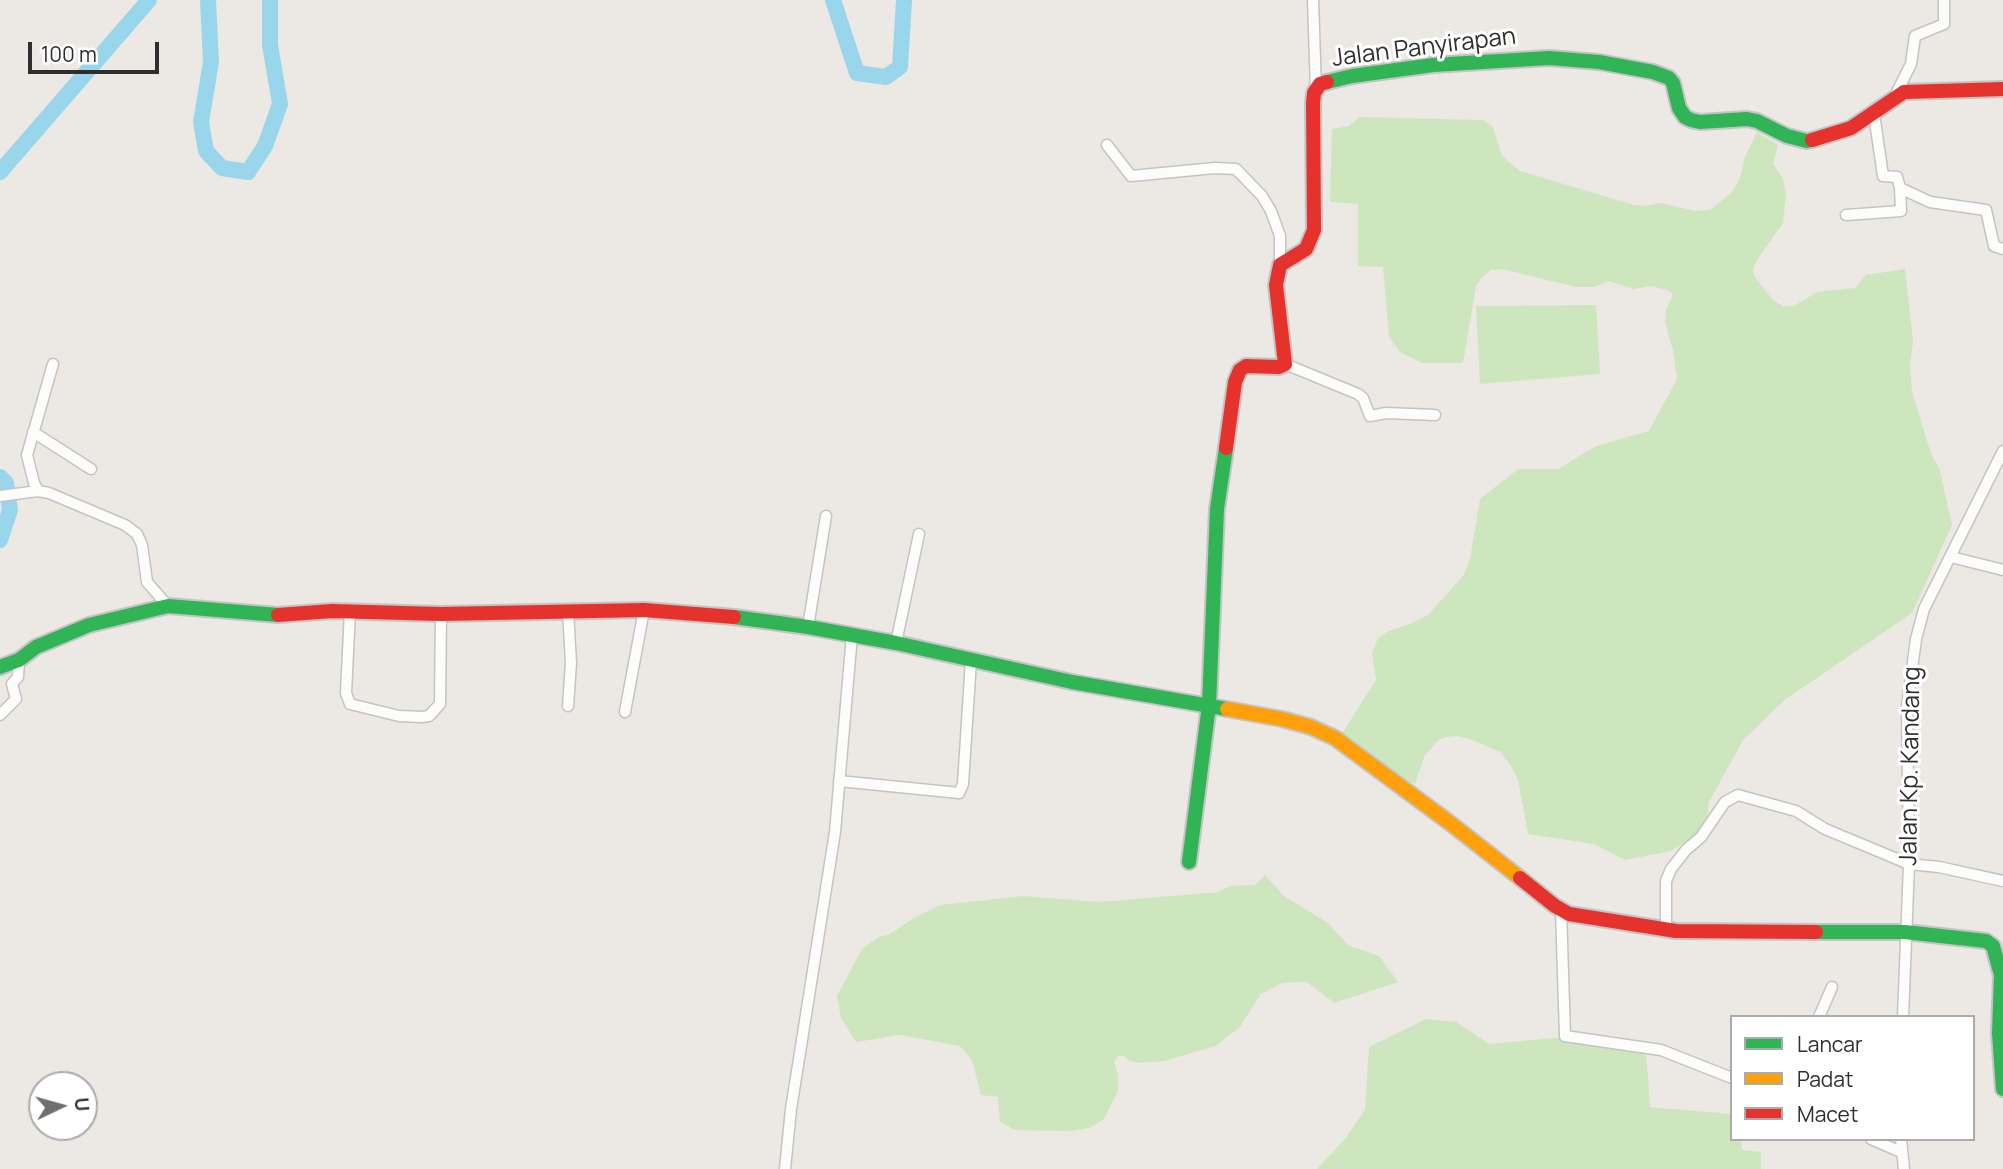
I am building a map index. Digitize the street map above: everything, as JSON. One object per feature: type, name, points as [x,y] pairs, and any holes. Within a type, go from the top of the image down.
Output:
[{"type":"street","points":[[1313,0],[1316,90]]},
{"type":"street","points":[[1895,96],[1911,64],[1915,36],[1944,24],[1944,0]]},
{"type":"street","name":"Jalan Panyirapan","points":[[1280,265],[1306,249],[1314,230],[1312,103],[1320,84],[1352,76],[1433,65],[1565,58],[1663,75],[1673,83],[1679,107],[1685,117],[1700,122],[1747,119],[1787,136],[1807,141],[1851,128],[1874,114],[1895,96]]},
{"type":"street","points":[[1895,96],[1905,92],[1931,90],[2003,89]]},
{"type":"street","points":[[1846,215],[1901,211],[1897,177],[1882,175],[1874,114]]},
{"type":"street","points":[[1107,145],[1131,176],[1215,168],[1236,169],[1262,196],[1280,236],[1280,265],[1276,285],[1285,364]]},
{"type":"street","points":[[1900,188],[1930,202],[1986,210],[1994,246],[2003,249]]},
{"type":"street","points":[[38,491],[27,455],[53,364]]},
{"type":"street","points":[[1189,862],[1213,658],[1215,532],[1235,382],[1240,370],[1246,366],[1279,367],[1285,364],[1359,394],[1370,416],[1386,413],[1435,415]]},
{"type":"street","points":[[33,432],[91,469]]},
{"type":"street","name":"Jalan Kp. Kandang","points":[[1903,1015],[1909,864],[1909,687],[1919,623],[2003,451]]},
{"type":"street","points":[[0,495],[38,491],[49,493],[125,525],[136,534],[142,545],[147,582],[155,595],[167,606]]},
{"type":"street","points":[[808,627],[826,516]]},
{"type":"street","points":[[896,643],[919,534]]},
{"type":"street","points":[[1951,557],[2003,570]]},
{"type":"street","points":[[0,667],[19,660],[36,647],[89,625],[167,606],[271,615],[350,611],[441,614],[644,610],[720,615],[808,627],[896,643],[1072,682],[1301,723],[1328,734],[1450,823],[1560,910],[1583,918],[1666,929],[1721,932],[1905,932],[1986,941],[1993,946],[2003,990],[1999,1033],[2003,1089]]},
{"type":"street","points":[[625,712],[644,610]]},
{"type":"street","points":[[350,611],[346,693],[351,704],[399,716],[422,718],[429,716],[440,705],[441,614]]},
{"type":"street","points":[[568,611],[568,706]]},
{"type":"street","points":[[785,1169],[791,1110],[822,919],[839,781],[852,635]]},
{"type":"street","points":[[0,715],[16,699],[12,684],[18,677],[19,660]]},
{"type":"street","points":[[839,781],[959,793],[963,785],[971,660]]},
{"type":"street","points":[[1666,929],[1666,881],[1671,869],[1701,837],[1725,802],[1738,795],[1796,811],[1825,829],[1909,864],[1939,867],[2003,881]]},
{"type":"street","points":[[1560,910],[1565,1036],[1661,1050],[1730,1077]]},
{"type":"street","points":[[1820,1015],[1832,987]]},
{"type":"street","points":[[1876,1141],[1902,1152]]},
{"type":"street","points":[[1900,1141],[1904,1169]]},
{"type":"green space","points":[[1359,117],[1483,120],[1493,127],[1502,156],[1520,171],[1634,205],[1661,203],[1695,211],[1710,210],[1732,192],[1757,132],[1778,145],[1773,164],[1783,178],[1786,195],[1783,223],[1753,269],[1755,277],[1772,299],[1783,306],[1794,306],[1817,292],[1855,288],[1866,275],[1905,269],[1913,342],[1910,365],[1912,391],[1931,454],[1939,467],[1952,525],[1912,613],[1786,699],[1743,740],[1709,802],[1707,820],[1700,833],[1671,851],[1625,860],[1594,844],[1528,834],[1518,780],[1511,766],[1500,752],[1470,739],[1456,736],[1439,740],[1425,755],[1415,784],[1384,769],[1341,735],[1376,680],[1372,653],[1378,638],[1428,615],[1464,575],[1470,559],[1480,499],[1518,469],[1558,469],[1596,446],[1649,431],[1677,379],[1665,322],[1666,310],[1673,294],[1667,290],[1652,286],[1633,289],[1609,281],[1595,287],[1576,287],[1502,269],[1491,270],[1476,286],[1463,363],[1422,363],[1400,352],[1389,337],[1383,267],[1358,266],[1358,204],[1330,202],[1332,129],[1349,126]]},
{"type":"green space","points":[[1596,305],[1600,374],[1480,384],[1476,306]]},
{"type":"green space","points":[[1265,875],[1284,896],[1328,923],[1348,945],[1379,956],[1398,982],[1334,1003],[1307,982],[1282,983],[1261,994],[1239,1028],[1215,1046],[1165,1061],[1139,1063],[1118,1056],[1114,1062],[1118,1074],[1118,1091],[1104,1119],[1090,1128],[1070,1131],[1015,1130],[1000,1122],[998,1097],[981,1095],[972,1060],[960,1046],[900,1035],[856,1042],[841,1018],[837,996],[862,949],[940,905],[1023,896],[1098,902],[1218,892],[1230,886],[1255,885]]},
{"type":"green space","points":[[1426,1019],[1456,1022],[1489,1044],[1574,1036],[1646,1049],[1650,1107],[1730,1114],[1730,1141],[1741,1141],[1742,1150],[1761,1152],[1761,1169],[1317,1169],[1345,1139],[1365,1110],[1369,1047]]},
{"type":"waterway","points":[[0,172],[149,0]]},
{"type":"waterway","points":[[208,0],[211,62],[201,122],[206,151],[222,168],[248,172],[265,146],[280,104],[270,45],[270,0]]},
{"type":"waterway","points":[[833,0],[857,73],[886,77],[900,67],[904,0]]},
{"type":"waterway","points":[[0,477],[6,483],[10,510],[0,540]]},
{"type":"traffic: fast","points":[[1327,82],[1433,65],[1549,58],[1599,62],[1653,72],[1669,78],[1673,83],[1679,108],[1685,117],[1691,120],[1700,122],[1747,119],[1787,136],[1812,140]]},
{"type":"traffic: fast","points":[[1189,862],[1209,705],[1217,509],[1226,448]]},
{"type":"traffic: fast","points":[[0,667],[19,660],[36,647],[89,625],[168,606],[278,615]]},
{"type":"traffic: fast","points":[[734,617],[896,643],[1072,682],[1227,709]]},
{"type":"traffic: fast","points":[[1816,932],[1905,932],[1986,941],[1993,946],[2001,975],[1999,1033],[2003,1089]]},
{"type":"traffic: slow","points":[[1227,709],[1282,719],[1311,727],[1335,738],[1520,878]]},
{"type":"traffic: jam","points":[[1226,448],[1235,382],[1240,370],[1246,366],[1279,367],[1285,364],[1276,285],[1280,265],[1306,249],[1314,230],[1313,103],[1314,93],[1320,84],[1327,82]]},
{"type":"traffic: jam","points":[[1812,140],[1851,128],[1904,92],[2003,89]]},
{"type":"traffic: jam","points":[[278,615],[332,611],[441,614],[644,610],[734,617]]},
{"type":"traffic: jam","points":[[1520,878],[1569,914],[1676,931],[1816,932]]}]
